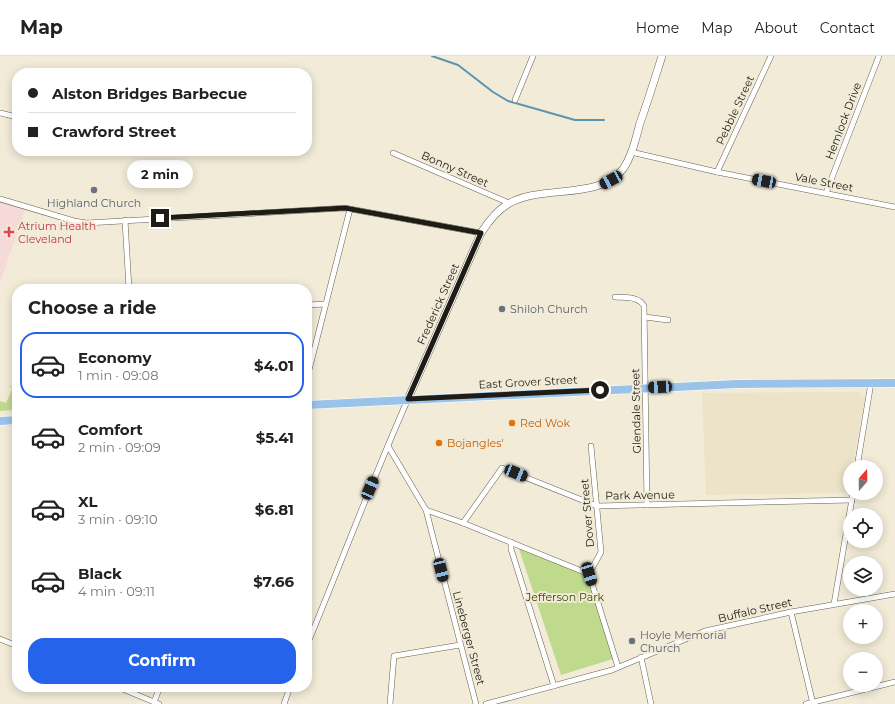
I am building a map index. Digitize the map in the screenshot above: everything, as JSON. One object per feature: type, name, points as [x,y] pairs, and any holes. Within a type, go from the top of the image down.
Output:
[{"type":"main road","name":"East Grover Street","points":[[312,405],[737,384],[895,383]]},
{"type":"main road","points":[[0,421],[12,420]]},
{"type":"street","points":[[515,100],[533,56]]},
{"type":"street","name":"Frederick Street","points":[[312,633],[388,446],[481,233],[498,212],[509,203],[538,194],[603,184],[620,171],[631,152],[662,56]]},
{"type":"street","name":"Pebble Street","points":[[717,172],[771,56]]},
{"type":"street","name":"Hemlock Drive","points":[[826,193],[878,56]]},
{"type":"street","points":[[0,113],[12,116]]},
{"type":"street","name":"Vale Street","points":[[631,152],[717,172],[895,207]]},
{"type":"street","name":"Bonny Street","points":[[393,153],[509,203]]},
{"type":"street","points":[[0,199],[74,221],[96,223],[125,220],[350,209],[481,233]]},
{"type":"street","points":[[312,357],[350,209]]},
{"type":"street","points":[[125,220],[129,284]]},
{"type":"street","name":"Glendale Street","points":[[615,297],[640,300],[644,306],[646,505]]},
{"type":"street","points":[[312,305],[325,304]]},
{"type":"street","points":[[645,317],[668,320]]},
{"type":"street","points":[[858,460],[871,383]]},
{"type":"street","name":"Lineberger Street","points":[[388,446],[426,510],[476,704]]},
{"type":"street","name":"Dover Street","points":[[589,574],[601,552],[590,446]]},
{"type":"street","name":"Park Avenue","points":[[464,523],[502,468],[597,506],[852,500]]},
{"type":"street","points":[[834,604],[852,500]]},
{"type":"street","points":[[426,510],[464,523],[589,574],[618,667]]},
{"type":"street","points":[[511,542],[511,549],[554,686]]},
{"type":"street","name":"Buffalo Street","points":[[486,704],[618,667],[705,631],[791,612],[895,594]]},
{"type":"street","points":[[791,612],[813,703]]},
{"type":"street","points":[[0,639],[12,644]]},
{"type":"street","points":[[390,704],[394,656],[460,645]]},
{"type":"street","points":[[641,657],[651,704]]},
{"type":"street","points":[[806,704],[895,682]]},
{"type":"street","points":[[130,692],[156,703],[159,692]]},
{"type":"street","points":[[284,704],[288,692]]},
{"type":"shaded area","name":"Atrium Health Cleveland","points":[[0,199],[26,207],[0,283]]},
{"type":"shaded area","points":[[859,392],[865,398],[853,460],[843,460],[843,493],[706,495],[702,393]]},
{"type":"green space","points":[[12,389],[12,410],[0,411],[0,401],[6,403]]},
{"type":"green space","name":"Jefferson Park","points":[[518,546],[587,574],[613,659],[561,675]]},
{"type":"waterway","points":[[432,56],[458,65],[493,92],[508,101],[575,120],[604,120]]},
{"type":"place","name":"Highland Church","points":[[94,190]]},
{"type":"place","name":"Atrium Health Cleveland","points":[[9,232]]},
{"type":"place","name":"Shiloh Church","points":[[502,309]]},
{"type":"place","name":"Red Wok","points":[[512,423]]},
{"type":"place","name":"Bojangles'","points":[[439,443]]},
{"type":"place","name":"Hoyle Memorial Church","points":[[632,641]]},
{"type":"route","points":[[160,218],[345,208],[481,233],[408,399],[600,390]]}]
